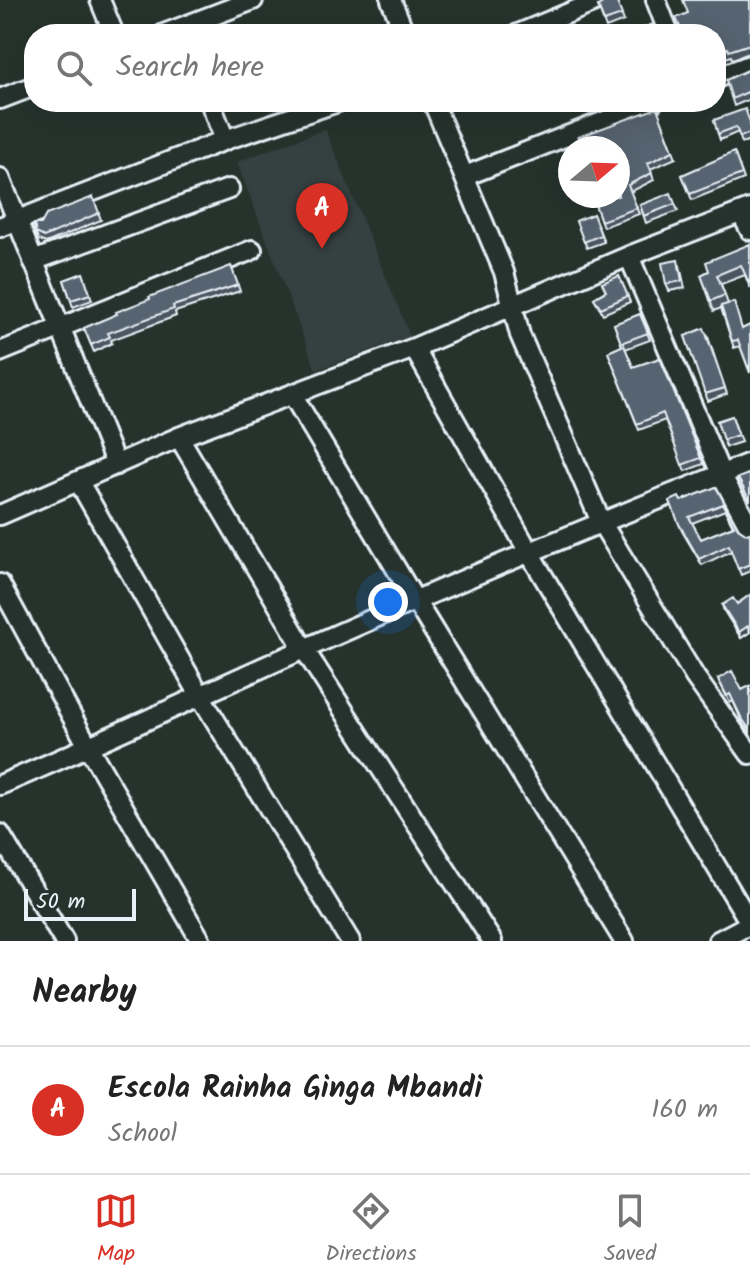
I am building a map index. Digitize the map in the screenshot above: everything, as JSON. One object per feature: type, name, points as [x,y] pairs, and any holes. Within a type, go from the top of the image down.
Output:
[{"type":"street","points":[[100,0],[110,24]]},
{"type":"street","points":[[196,24],[253,0]]},
{"type":"street","points":[[391,0],[401,24]]},
{"type":"street","points":[[542,24],[600,0]]},
{"type":"street","points":[[656,0],[665,24]]},
{"type":"street","points":[[726,74],[750,65]]},
{"type":"street","points":[[0,99],[24,90]]},
{"type":"street","points":[[214,112],[225,140]]},
{"type":"street","points":[[8,223],[225,140],[308,112]]},
{"type":"street","points":[[437,112],[504,272],[520,335],[601,522],[695,677],[750,754]]},
{"type":"street","points":[[465,176],[628,112]]},
{"type":"street","points":[[0,178],[8,223],[33,261],[116,465]]},
{"type":"street","points":[[33,261],[229,189]]},
{"type":"street","points":[[0,515],[179,437],[414,348],[629,256],[746,211],[750,230]]},
{"type":"street","points":[[0,352],[252,250]]},
{"type":"street","points":[[629,256],[721,474],[750,528]]},
{"type":"street","points":[[414,348],[530,554],[750,924],[718,941]]},
{"type":"street","points":[[292,394],[624,941]]},
{"type":"street","points":[[179,437],[304,649],[492,941]]},
{"type":"street","points":[[0,785],[89,748],[304,649],[601,522],[750,463]]},
{"type":"street","points":[[79,482],[201,697],[350,941]]},
{"type":"street","points":[[0,584],[89,748],[201,941]]},
{"type":"street","points":[[0,834],[64,941]]},
{"type":"shaded area","points":[[325,129],[410,336],[316,370],[237,162]]},
{"type":"building","points":[[607,0],[616,0],[622,15],[604,21],[598,6]]},
{"type":"building","points":[[683,0],[750,0],[750,44],[729,51],[726,49],[726,24],[679,24],[676,18],[688,13]]},
{"type":"building","points":[[750,69],[750,91],[732,99],[726,80]]},
{"type":"building","points":[[745,109],[750,133],[740,137],[736,127],[718,134],[714,120]]},
{"type":"building","points":[[646,112],[658,112],[673,151],[648,163],[652,173],[630,184],[630,136],[581,136]]},
{"type":"building","points":[[734,152],[742,174],[690,194],[682,175]]},
{"type":"building","points":[[630,190],[637,208],[601,221],[596,208],[630,208]]},
{"type":"building","points":[[671,193],[675,204],[644,216],[640,205]]},
{"type":"building","points":[[93,197],[99,213],[44,237],[36,233],[34,224],[41,224],[46,215]]},
{"type":"building","points":[[593,214],[601,235],[584,242],[576,221]]},
{"type":"building","points":[[750,244],[750,280],[741,265],[717,275],[725,295],[711,301],[701,275],[709,271],[706,262]]},
{"type":"building","points":[[678,260],[682,281],[666,284],[662,263]]},
{"type":"building","points":[[231,266],[238,285],[173,306],[174,309],[108,333],[110,337],[91,345],[84,328],[149,297]]},
{"type":"building","points":[[83,273],[90,294],[71,300],[64,280]]},
{"type":"building","points":[[619,276],[628,296],[601,308],[594,298],[606,291],[602,283]]},
{"type":"building","points":[[734,302],[742,329],[750,325],[748,367],[738,340],[732,341],[721,306]]},
{"type":"building","points":[[640,314],[648,333],[621,343],[614,324]]},
{"type":"building","points":[[704,328],[725,388],[705,394],[685,336]]},
{"type":"building","points":[[624,345],[633,367],[660,358],[701,458],[682,465],[663,413],[637,424],[608,352]]},
{"type":"building","points":[[732,416],[738,435],[723,440],[717,421]]},
{"type":"building","points":[[748,474],[750,479],[750,501],[738,478]]},
{"type":"building","points":[[716,487],[738,528],[750,533],[750,564],[738,569],[729,545],[699,559],[670,501],[679,497],[681,501]],"holes":[[[723,504],[734,526],[701,539],[689,517]]]},
{"type":"building","points":[[750,595],[750,630],[748,626],[739,632],[722,605],[733,598],[737,604]]},
{"type":"building","points":[[732,671],[742,690],[750,686],[750,730],[718,679]]},
{"type":"place","name":"Escola Rainha Ginga Mbandi","points":[[322,249]]}]
